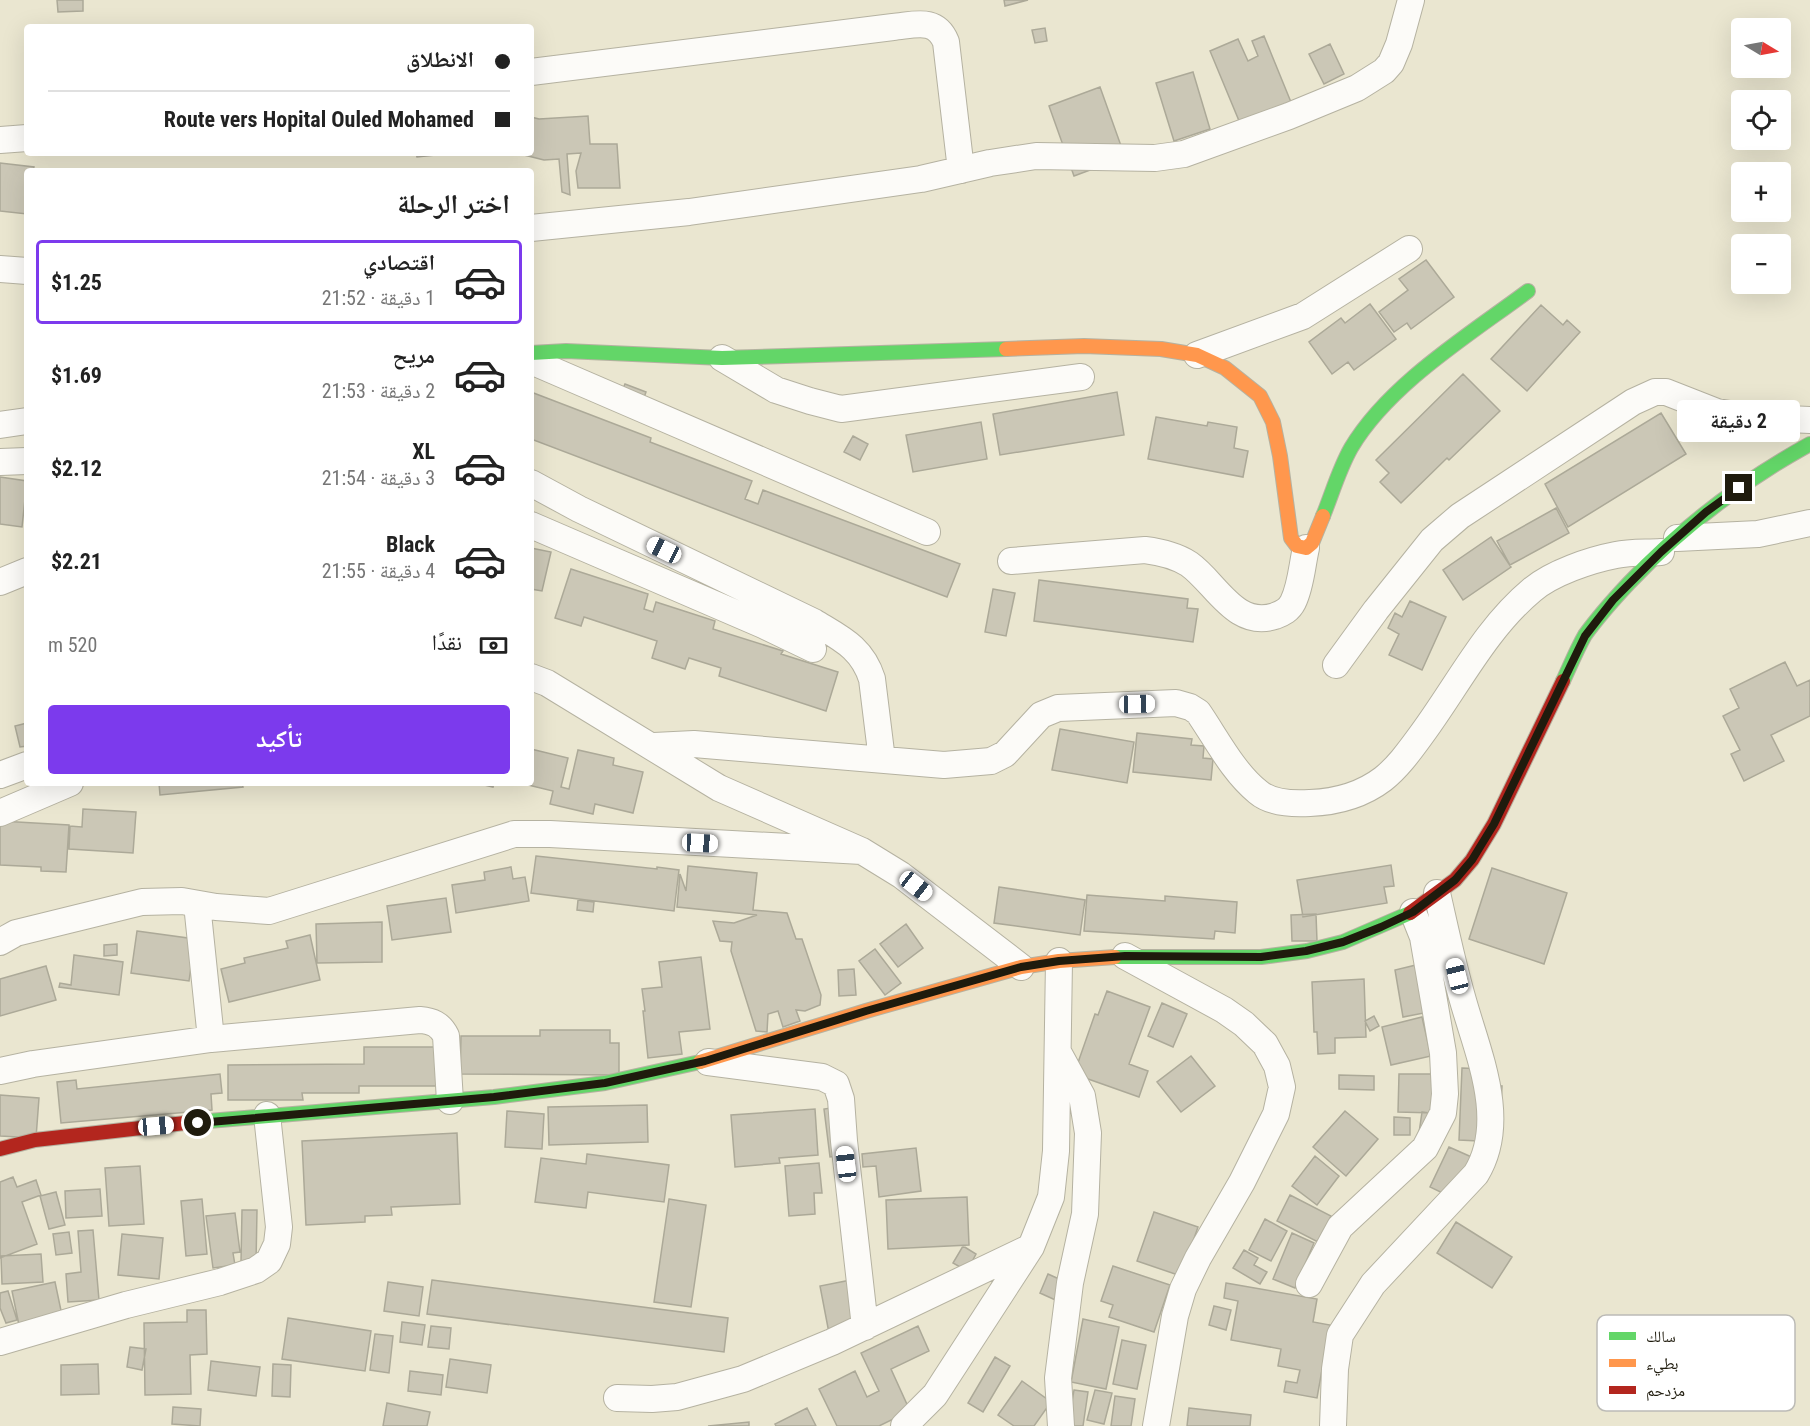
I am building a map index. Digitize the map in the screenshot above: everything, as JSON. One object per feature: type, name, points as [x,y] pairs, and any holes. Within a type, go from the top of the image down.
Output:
[{"type":"street","points":[[534,228],[689,212],[921,179],[1036,156],[1155,158],[1184,154],[1289,116],[1357,88],[1383,71],[1391,63],[1399,44],[1411,0]]},
{"type":"street","points":[[534,72],[893,27],[923,24],[934,26],[942,31],[946,42],[961,170]]},
{"type":"street","points":[[0,140],[24,138]]},
{"type":"street","points":[[1197,355],[1303,316],[1409,249]]},
{"type":"street","points":[[0,269],[24,271]]},
{"type":"street","points":[[1011,561],[1145,550],[1159,551],[1190,565],[1239,612],[1253,618],[1263,619],[1281,614],[1292,604],[1297,593],[1306,548],[1312,543],[1350,449],[1373,419],[1415,376],[1528,291]]},
{"type":"street","points":[[534,353],[566,351],[722,358],[1084,346],[1161,349],[1197,355],[1225,368],[1260,396],[1273,422],[1291,538],[1300,548],[1306,548]]},
{"type":"street","points":[[722,358],[776,390],[810,402],[841,409],[1081,377]]},
{"type":"street","points":[[534,362],[927,532]]},
{"type":"street","points":[[1336,665],[1376,610],[1439,534],[1460,516],[1633,402],[1654,392],[1666,392],[1717,412],[1750,417],[1810,420]]},
{"type":"street","points":[[0,424],[24,421]]},
{"type":"street","points":[[0,1149],[35,1140],[93,1132],[267,1115],[450,1101],[605,1083],[705,1061],[866,1011],[1021,967],[1059,961],[1125,956],[1261,957],[1306,951],[1343,942],[1413,912],[1455,880],[1472,860],[1494,824],[1585,636],[1613,600],[1706,512],[1755,476],[1810,444]]},
{"type":"street","points":[[0,462],[24,461]]},
{"type":"street","points":[[534,485],[814,622],[849,644],[860,653],[868,666],[872,679],[882,760]]},
{"type":"street","points":[[654,746],[694,744],[944,765],[981,763],[992,761],[1005,754],[1041,715],[1058,708],[1176,703],[1198,712],[1244,778],[1260,794],[1282,801],[1330,802],[1368,789],[1398,765],[1429,725],[1501,620],[1533,589],[1567,571],[1617,555],[1669,545],[1758,534],[1810,523]]},
{"type":"street","points":[[534,526],[763,625],[813,649]]},
{"type":"street","points":[[0,582],[24,572]]},
{"type":"street","points":[[536,681],[654,746],[719,788],[862,851],[901,875],[1021,967]]},
{"type":"street","points":[[0,775],[24,766]]},
{"type":"street","points":[[0,813],[63,786]]},
{"type":"street","points":[[0,942],[16,933],[142,902],[182,901],[238,910],[269,911],[514,834],[862,851]]},
{"type":"street","points":[[1333,1426],[1335,1369],[1340,1335],[1374,1284],[1476,1174],[1483,1164],[1489,1140],[1490,1110],[1486,1088],[1437,893]]},
{"type":"street","points":[[197,903],[211,1039]]},
{"type":"street","points":[[1309,1284],[1340,1227],[1425,1148],[1443,1113],[1445,1094],[1443,1053],[1423,937],[1413,912]]},
{"type":"street","points":[[1125,956],[1224,1010],[1244,1024],[1265,1044],[1277,1066],[1282,1087],[1276,1114],[1242,1182],[1198,1258],[1183,1289],[1175,1316],[1156,1426]]},
{"type":"street","points":[[904,1426],[935,1395],[1031,1247],[1051,1197],[1055,1173],[1059,961]]},
{"type":"street","points":[[0,1071],[33,1064],[211,1039],[420,1020],[432,1021],[442,1029],[446,1036],[450,1101]]},
{"type":"street","points":[[1058,1052],[1082,1096],[1088,1133],[1085,1214],[1070,1283],[1058,1378],[1061,1426]]},
{"type":"street","points":[[705,1061],[822,1077],[836,1084],[841,1099],[865,1327]]},
{"type":"street","points":[[0,1342],[126,1305],[220,1282],[256,1270],[269,1261],[277,1244],[279,1227],[267,1115]]},
{"type":"street","points":[[617,1398],[677,1397],[724,1385],[865,1327],[1031,1247]]},
{"type":"building","points":[[57,0],[83,0],[83,11],[58,12]]},
{"type":"building","points":[[1004,0],[1028,0],[1005,6]]},
{"type":"building","points":[[1045,28],[1047,41],[1035,43],[1032,30]]},
{"type":"building","points":[[1264,36],[1293,107],[1242,128],[1210,51],[1238,39],[1248,61],[1258,56],[1252,41]]},
{"type":"building","points":[[1330,44],[1344,74],[1324,84],[1309,54]]},
{"type":"building","points":[[1193,72],[1210,129],[1174,141],[1156,83]]},
{"type":"building","points":[[1100,87],[1125,157],[1074,176],[1049,106]]},
{"type":"building","points":[[588,116],[590,144],[617,144],[620,188],[578,188],[576,171],[581,153],[567,154],[570,195],[562,192],[559,159],[544,160],[528,156],[534,156],[534,118]]},
{"type":"building","points":[[0,163],[34,167],[24,168],[24,214],[0,211]]},
{"type":"building","points":[[1426,260],[1454,297],[1411,329],[1407,323],[1394,332],[1379,312],[1408,290],[1399,279]]},
{"type":"building","points":[[1370,304],[1396,339],[1354,370],[1348,362],[1332,374],[1309,342],[1341,318],[1345,323]]},
{"type":"building","points":[[1541,305],[1563,325],[1567,320],[1580,332],[1527,391],[1491,359]]},
{"type":"building","points":[[1463,374],[1500,411],[1401,503],[1380,482],[1389,473],[1376,460]]},
{"type":"building","points":[[625,384],[646,392],[640,409],[618,400]]},
{"type":"building","points":[[1117,392],[1124,435],[1000,455],[993,414]]},
{"type":"building","points":[[534,393],[651,438],[650,442],[752,481],[745,499],[758,504],[763,490],[960,564],[947,597],[534,440]]},
{"type":"building","points":[[1661,413],[1686,454],[1568,527],[1545,484]]},
{"type":"building","points":[[1156,417],[1207,426],[1208,422],[1237,427],[1234,448],[1248,451],[1243,477],[1148,459]]},
{"type":"building","points":[[981,422],[987,459],[913,472],[906,435]]},
{"type":"building","points":[[853,436],[868,444],[860,460],[844,452]]},
{"type":"building","points":[[0,477],[24,481],[22,527],[0,524]]},
{"type":"building","points":[[1556,508],[1569,533],[1510,565],[1497,541]]},
{"type":"building","points":[[1491,537],[1511,567],[1463,600],[1443,570]]},
{"type":"building","points":[[534,549],[551,552],[542,591],[534,590]]},
{"type":"building","points":[[571,569],[648,594],[644,609],[653,612],[656,602],[715,621],[713,629],[783,651],[781,654],[838,672],[826,711],[719,676],[721,668],[689,658],[685,669],[652,658],[657,641],[584,617],[581,626],[555,618]]},
{"type":"building","points":[[1039,580],[1188,599],[1187,608],[1198,609],[1193,642],[1034,621]]},
{"type":"building","points":[[993,589],[1015,593],[1006,636],[985,632]]},
{"type":"building","points":[[1410,601],[1446,617],[1422,670],[1389,655],[1399,634],[1388,628],[1395,613],[1402,617]]},
{"type":"building","points":[[1785,662],[1797,686],[1810,680],[1810,716],[1771,735],[1784,761],[1744,781],[1731,754],[1740,750],[1723,716],[1739,708],[1730,689]]},
{"type":"building","points":[[24,724],[24,746],[20,747],[15,726]]},
{"type":"building","points":[[1060,729],[1134,742],[1127,783],[1052,770]]},
{"type":"building","points":[[1137,733],[1192,739],[1191,745],[1204,746],[1203,758],[1213,759],[1211,780],[1133,772]]},
{"type":"building","points":[[534,750],[568,758],[561,787],[569,789],[578,750],[614,758],[613,765],[643,772],[633,813],[595,804],[593,814],[550,804],[553,791],[532,786]]},
{"type":"building","points":[[159,786],[243,787],[160,795]]},
{"type":"building","points":[[83,809],[136,812],[133,853],[69,849],[70,826],[82,827]]},
{"type":"building","points":[[0,821],[69,825],[66,872],[41,871],[41,867],[0,865]]},
{"type":"building","points":[[536,856],[679,870],[674,911],[531,893]]},
{"type":"building","points":[[1391,865],[1394,886],[1384,887],[1387,903],[1303,917],[1297,880]]},
{"type":"building","points":[[688,866],[757,873],[753,910],[787,913],[796,939],[802,939],[821,995],[820,1005],[805,1011],[796,1010],[800,1021],[783,1027],[778,1011],[768,1014],[767,1032],[756,1031],[731,951],[732,942],[720,941],[713,921],[734,923],[757,915],[677,907],[680,874],[686,891]]},
{"type":"building","points":[[511,867],[513,879],[525,877],[529,901],[456,913],[452,885],[485,880],[484,872]]},
{"type":"building","points":[[1492,868],[1567,893],[1544,964],[1469,939]]},
{"type":"building","points":[[999,887],[1085,900],[1080,935],[994,923]]},
{"type":"building","points":[[1087,895],[1165,901],[1165,896],[1237,902],[1235,933],[1215,931],[1214,939],[1084,931]]},
{"type":"building","points":[[446,898],[451,932],[392,940],[387,906]]},
{"type":"building","points":[[578,900],[594,902],[593,912],[577,910]]},
{"type":"building","points":[[1316,914],[1317,941],[1292,941],[1291,915]]},
{"type":"building","points":[[382,922],[382,962],[317,963],[316,924]]},
{"type":"building","points":[[906,924],[923,948],[898,967],[880,944]]},
{"type":"building","points":[[137,931],[195,939],[189,981],[131,973]]},
{"type":"building","points":[[310,935],[320,980],[229,1002],[221,969],[245,963],[244,958],[288,948],[286,941]]},
{"type":"building","points":[[117,944],[117,955],[104,956],[104,945]]},
{"type":"building","points":[[875,949],[901,983],[885,995],[859,961]]},
{"type":"building","points":[[74,955],[123,962],[119,995],[59,987],[60,983],[71,985]]},
{"type":"building","points":[[701,957],[710,1029],[679,1032],[682,1054],[648,1058],[642,989],[662,987],[659,962]]},
{"type":"building","points":[[1416,965],[1424,1013],[1403,1017],[1395,970]]},
{"type":"building","points":[[46,966],[56,1000],[0,1016],[0,979]]},
{"type":"building","points":[[854,969],[856,995],[839,996],[838,970]]},
{"type":"building","points":[[1364,979],[1366,1037],[1335,1038],[1335,1053],[1318,1054],[1317,1032],[1314,1032],[1312,982]]},
{"type":"building","points":[[1107,991],[1150,1007],[1129,1064],[1148,1071],[1139,1097],[1074,1074],[1095,1014],[1098,1015]]},
{"type":"building","points":[[1162,1003],[1187,1014],[1173,1047],[1148,1036]]},
{"type":"building","points":[[1374,1016],[1379,1026],[1370,1031],[1365,1021]]},
{"type":"building","points":[[1422,1017],[1431,1056],[1391,1065],[1382,1027]]},
{"type":"building","points":[[540,1030],[610,1030],[610,1043],[619,1043],[619,1075],[460,1074],[461,1036],[540,1036]]},
{"type":"building","points":[[364,1047],[436,1047],[436,1086],[359,1086],[359,1093],[302,1093],[303,1100],[228,1100],[228,1065],[364,1064]]},
{"type":"building","points":[[1191,1056],[1215,1086],[1181,1112],[1157,1082]]},
{"type":"building","points":[[1462,1068],[1484,1069],[1483,1085],[1502,1086],[1499,1142],[1459,1140]]},
{"type":"building","points":[[220,1074],[222,1093],[211,1094],[212,1110],[61,1123],[57,1082],[76,1080],[77,1089]]},
{"type":"building","points":[[1399,1074],[1435,1074],[1434,1113],[1398,1112]]},
{"type":"building","points":[[1339,1075],[1374,1076],[1374,1090],[1339,1089]]},
{"type":"building","points":[[0,1095],[39,1098],[36,1138],[0,1136]]},
{"type":"building","points":[[647,1105],[648,1142],[549,1145],[548,1107]]},
{"type":"building","points":[[842,1106],[847,1155],[830,1157],[824,1109]]},
{"type":"building","points":[[815,1109],[818,1155],[779,1158],[780,1163],[735,1167],[731,1115]]},
{"type":"building","points":[[507,1111],[544,1114],[542,1149],[505,1147]]},
{"type":"building","points":[[1345,1111],[1378,1139],[1346,1176],[1313,1147]]},
{"type":"building","points":[[1422,1112],[1439,1114],[1419,1133]]},
{"type":"building","points":[[1394,1117],[1410,1118],[1410,1135],[1394,1135]]},
{"type":"building","points":[[457,1133],[460,1204],[391,1207],[392,1215],[365,1216],[365,1222],[306,1225],[302,1141]]},
{"type":"building","points":[[1449,1147],[1476,1159],[1457,1200],[1430,1187]]},
{"type":"building","points":[[916,1148],[921,1191],[879,1197],[876,1166],[863,1167],[862,1154]]},
{"type":"building","points":[[587,1154],[669,1165],[664,1202],[588,1192],[586,1208],[535,1202],[541,1158],[586,1164]]},
{"type":"building","points":[[1315,1156],[1339,1176],[1317,1205],[1292,1186]]},
{"type":"building","points":[[819,1163],[822,1193],[814,1193],[815,1214],[789,1216],[785,1166]]},
{"type":"building","points":[[140,1166],[144,1224],[109,1226],[105,1168]]},
{"type":"building","points":[[13,1177],[17,1187],[36,1180],[41,1195],[22,1202],[37,1244],[0,1258],[0,1182]]},
{"type":"building","points":[[100,1189],[102,1216],[66,1218],[65,1191]]},
{"type":"building","points":[[56,1192],[65,1225],[49,1229],[40,1196]]},
{"type":"building","points":[[1290,1195],[1331,1216],[1318,1242],[1277,1221]]},
{"type":"building","points":[[967,1197],[969,1245],[888,1249],[886,1200]]},
{"type":"building","points":[[202,1199],[207,1254],[186,1256],[181,1201]]},
{"type":"building","points":[[669,1199],[706,1205],[691,1307],[654,1302]]},
{"type":"building","points":[[242,1210],[257,1210],[256,1263],[241,1262]]},
{"type":"building","points":[[1154,1212],[1198,1227],[1181,1276],[1137,1261]]},
{"type":"building","points":[[235,1213],[240,1252],[233,1253],[235,1265],[213,1268],[206,1216]]},
{"type":"building","points":[[1265,1219],[1287,1231],[1271,1261],[1249,1250]]},
{"type":"building","points":[[1456,1222],[1512,1257],[1492,1288],[1437,1253]]},
{"type":"building","points":[[93,1230],[99,1300],[68,1302],[66,1274],[81,1272],[78,1231]]},
{"type":"building","points":[[69,1232],[72,1253],[56,1255],[53,1234]]},
{"type":"building","points":[[1292,1233],[1314,1243],[1295,1288],[1273,1279]]},
{"type":"building","points":[[122,1234],[163,1238],[159,1279],[118,1275]]},
{"type":"building","points":[[963,1246],[976,1254],[967,1271],[953,1263]]},
{"type":"building","points":[[1244,1250],[1258,1258],[1254,1265],[1267,1272],[1260,1284],[1233,1268]]},
{"type":"building","points":[[41,1254],[43,1282],[2,1284],[1,1256]]},
{"type":"building","points":[[1113,1266],[1170,1285],[1154,1332],[1109,1317],[1113,1305],[1101,1301]]},
{"type":"building","points":[[1048,1274],[1070,1284],[1062,1303],[1040,1293]]},
{"type":"building","points":[[856,1279],[865,1326],[829,1333],[820,1286]]},
{"type":"building","points":[[432,1280],[728,1318],[724,1352],[427,1314]]},
{"type":"building","points":[[55,1282],[63,1320],[20,1330],[12,1291]]},
{"type":"building","points":[[388,1282],[423,1287],[419,1316],[384,1311]]},
{"type":"building","points":[[1226,1283],[1317,1299],[1313,1322],[1330,1325],[1317,1398],[1284,1392],[1286,1381],[1297,1383],[1300,1370],[1278,1366],[1281,1349],[1231,1340],[1238,1301],[1224,1298]]},
{"type":"building","points":[[8,1291],[17,1320],[6,1323],[0,1308],[0,1293]]},
{"type":"building","points":[[1214,1306],[1231,1310],[1226,1330],[1209,1325]]},
{"type":"building","points":[[187,1310],[206,1310],[207,1354],[190,1355],[191,1394],[145,1395],[144,1323],[187,1322]]},
{"type":"building","points":[[288,1318],[371,1331],[365,1371],[282,1359]]},
{"type":"building","points":[[1083,1319],[1119,1327],[1106,1389],[1071,1382]]},
{"type":"building","points":[[402,1322],[425,1325],[422,1345],[400,1342]]},
{"type":"building","points":[[431,1326],[451,1328],[449,1349],[428,1347]]},
{"type":"building","points":[[918,1326],[929,1351],[891,1369],[910,1411],[879,1426],[837,1426],[819,1389],[855,1371],[867,1397],[879,1391],[861,1353]]},
{"type":"building","points":[[375,1334],[393,1336],[389,1373],[370,1370]]},
{"type":"building","points":[[1122,1340],[1146,1345],[1137,1389],[1113,1384]]},
{"type":"building","points":[[130,1347],[146,1349],[142,1370],[127,1367]]},
{"type":"building","points":[[995,1357],[1010,1366],[983,1412],[968,1403]]},
{"type":"building","points":[[450,1359],[491,1365],[487,1393],[446,1387]]},
{"type":"building","points":[[211,1361],[260,1367],[256,1396],[208,1390]]},
{"type":"building","points":[[98,1364],[99,1394],[61,1395],[61,1365]]},
{"type":"building","points":[[273,1364],[291,1365],[290,1397],[272,1396]]},
{"type":"building","points":[[410,1371],[443,1375],[441,1395],[408,1391]]},
{"type":"building","points":[[1022,1381],[1051,1402],[1034,1426],[1014,1426],[998,1415]]},
{"type":"building","points":[[1074,1390],[1088,1392],[1083,1426],[1068,1426]]},
{"type":"building","points":[[1095,1390],[1112,1393],[1104,1424],[1087,1420]]},
{"type":"building","points":[[1115,1396],[1135,1399],[1131,1426],[1111,1426]]},
{"type":"building","points":[[387,1403],[430,1412],[427,1426],[383,1426]]},
{"type":"building","points":[[173,1407],[201,1409],[200,1426],[172,1424]]},
{"type":"building","points":[[807,1408],[816,1426],[776,1426],[775,1424]]},
{"type":"building","points":[[1189,1408],[1251,1415],[1250,1426],[1187,1426]]},
{"type":"building","points":[[749,1422],[749,1426],[708,1426]]},
{"type":"traffic: fast","points":[[1323,516],[1351,448],[1386,403],[1456,343],[1528,291]]},
{"type":"traffic: fast","points":[[534,353],[566,351],[722,358],[1006,349]]},
{"type":"traffic: fast","points":[[1563,681],[1585,635],[1649,562],[1714,506],[1760,474],[1810,444]]},
{"type":"traffic: fast","points":[[1115,957],[1261,957],[1307,951],[1343,942],[1410,913]]},
{"type":"traffic: fast","points":[[185,1123],[494,1097],[605,1083],[700,1062]]},
{"type":"traffic: slow","points":[[1006,349],[1084,346],[1161,349],[1197,355],[1225,368],[1260,396],[1273,422],[1291,538],[1297,546],[1306,548],[1312,543],[1323,516]]},
{"type":"traffic: slow","points":[[700,1062],[1021,967],[1059,961],[1115,957]]},
{"type":"traffic: jam","points":[[1410,913],[1455,880],[1472,860],[1494,824],[1563,681]]},
{"type":"traffic: jam","points":[[0,1149],[35,1140],[185,1123]]},
{"type":"route","points":[[198,1123],[267,1115],[494,1097],[605,1083],[705,1061],[866,1011],[1021,967],[1059,961],[1125,956],[1261,957],[1306,951],[1343,942],[1381,927],[1413,912],[1455,880],[1472,860],[1494,824],[1585,636],[1613,600],[1661,552],[1706,512],[1739,488]]}]
